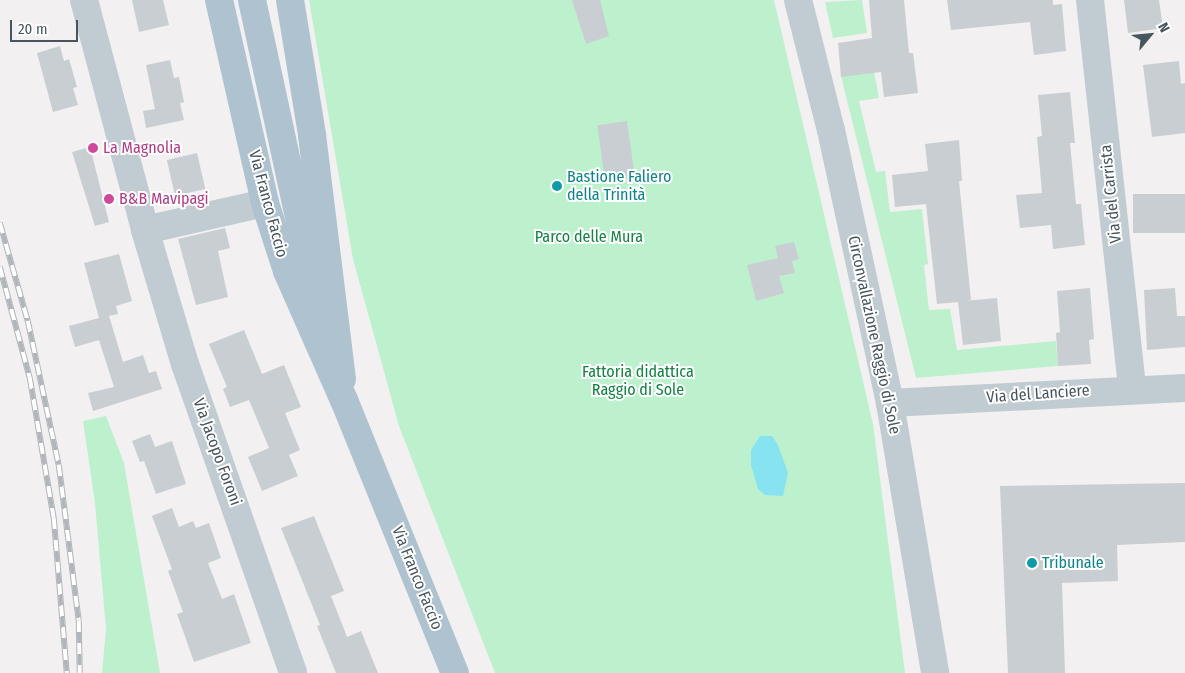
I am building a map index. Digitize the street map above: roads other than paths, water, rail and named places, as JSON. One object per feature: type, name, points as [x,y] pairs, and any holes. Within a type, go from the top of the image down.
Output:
[{"type":"main road","name":"Via Franco Faccio","points":[[219,0],[265,203],[287,270],[344,400],[456,673]]},
{"type":"main road","name":"Via Franco Faccio","points":[[252,0],[316,302],[344,400]]},
{"type":"main road","name":"Via Franco Faccio","points":[[290,0],[312,135],[344,400]]},
{"type":"street","name":"Via Jacopo Foroni","points":[[84,0],[145,230],[185,364],[293,673]]},
{"type":"street","name":"Circonvallazione Raggio di Sole","points":[[798,0],[831,130],[890,404],[935,673]]},
{"type":"street","name":"Via del Carrista","points":[[1090,0],[1132,388]]},
{"type":"street","points":[[145,230],[265,203]]},
{"type":"street","name":"Via del Lanciere","points":[[890,404],[1132,388],[1185,388]]},
{"type":"water","points":[[760,436],[772,436],[778,445],[788,473],[783,496],[765,495],[758,489],[751,465],[751,450]]},
{"type":"railway","points":[[0,223],[28,321],[59,465],[79,621],[80,673]]},
{"type":"railway","points":[[0,267],[30,378],[54,518],[67,673]]},
{"type":"place","name":"La Magnolia","points":[[93,148]]},
{"type":"place","name":"Bastione Faliero della Trinità","points":[[557,186]]},
{"type":"place","name":"B&B Mavipagi","points":[[109,199]]},
{"type":"place","name":"Tribunale","points":[[1032,563]]},
{"type":"park label","name":"Parco delle Mura","points":[[589,237]]},
{"type":"park label","name":"Fattoria didattica Raggio di Sole","points":[[638,381]]}]
